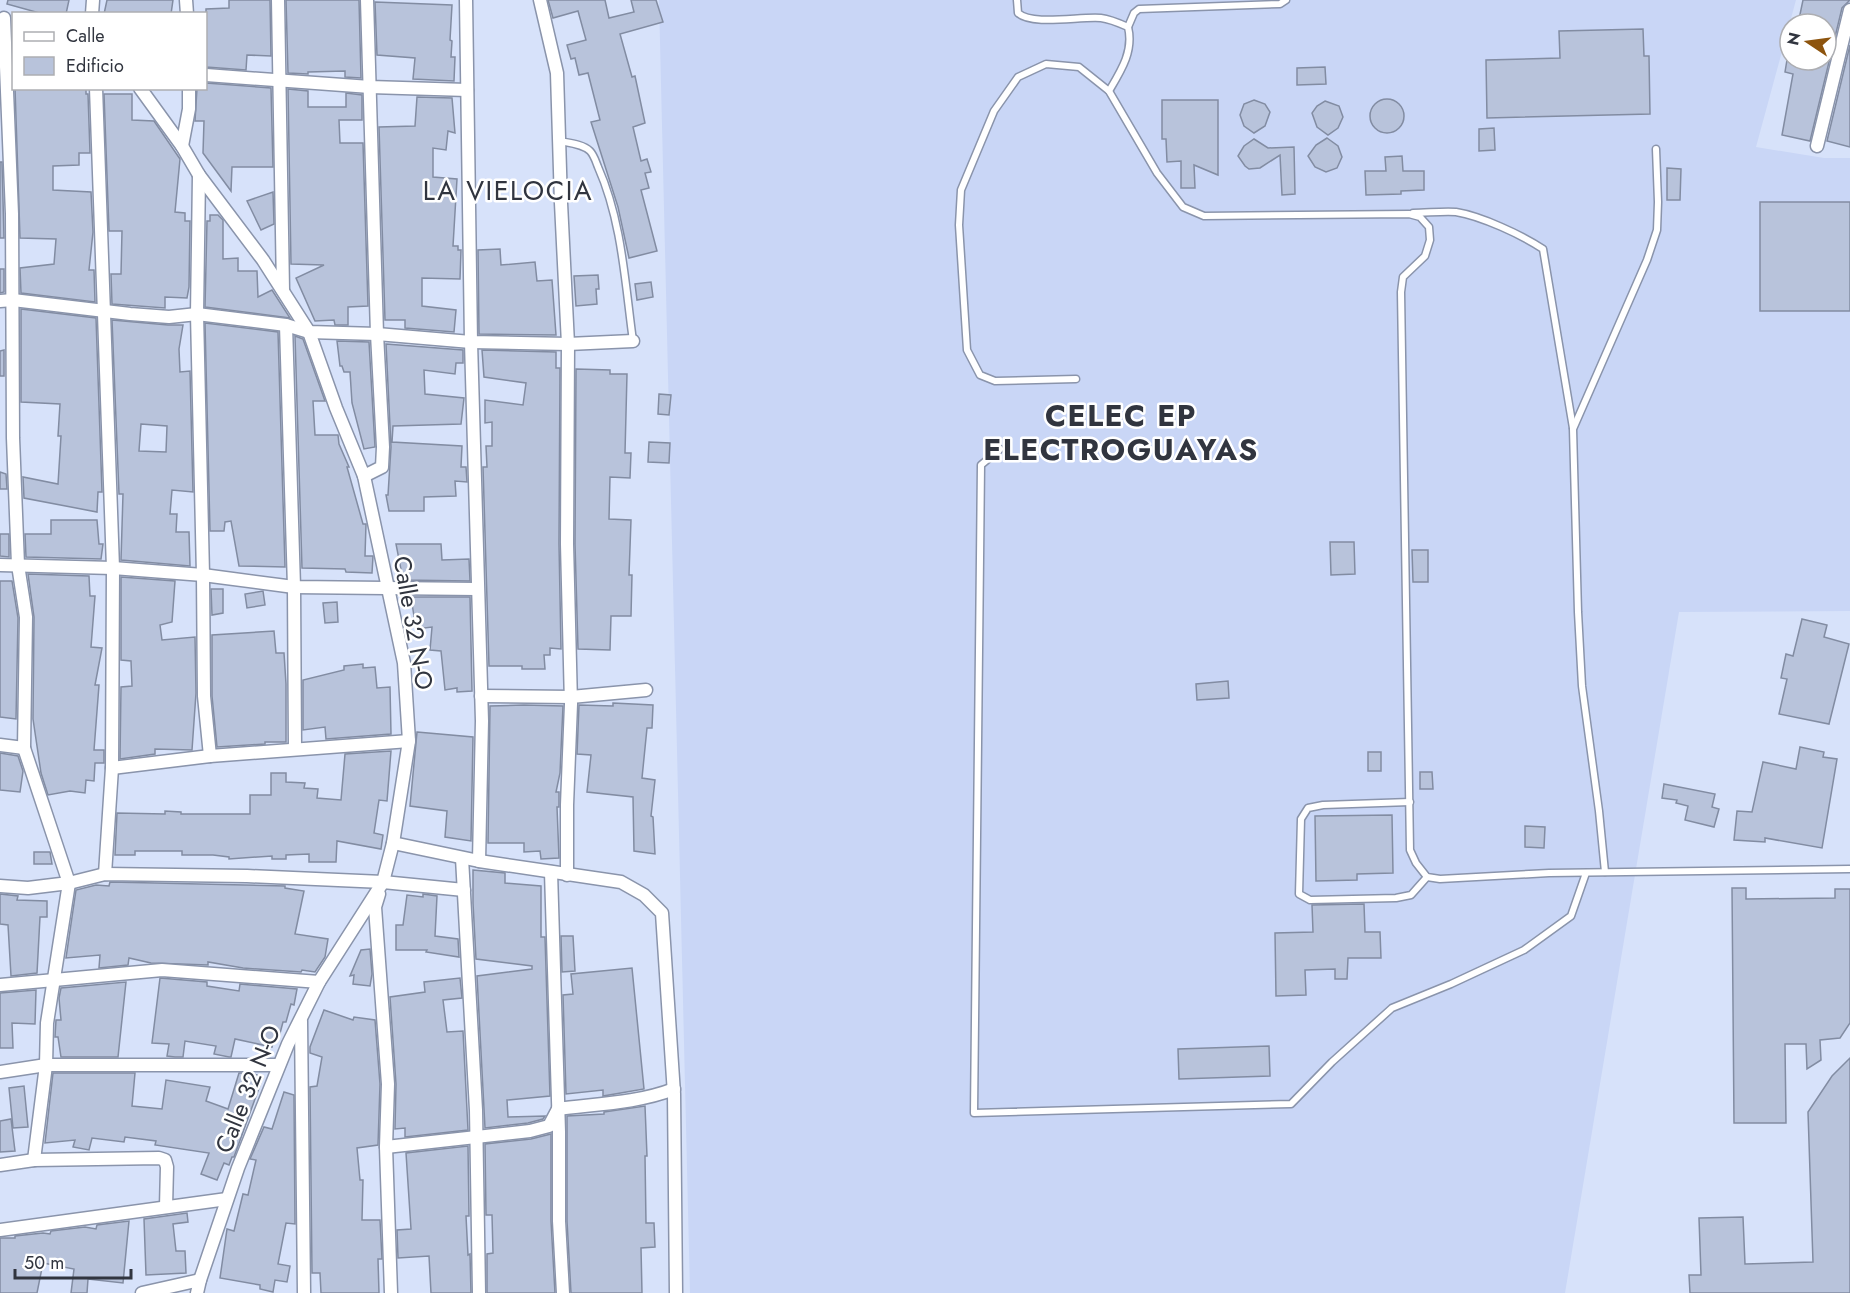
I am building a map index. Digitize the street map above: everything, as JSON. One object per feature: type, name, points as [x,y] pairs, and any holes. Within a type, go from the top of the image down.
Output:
[{"type":"street","points":[[278,0],[283,291]]},
{"type":"street","points":[[364,476],[382,467],[383,447],[377,334],[367,0]]},
{"type":"street","points":[[466,0],[471,342],[481,696],[479,861]]},
{"type":"street","points":[[540,0],[557,73],[568,344],[567,544],[571,698],[567,875]]},
{"type":"street","points":[[1817,146],[1850,10]]},
{"type":"street","points":[[6,19],[12,214],[6,301],[18,565],[26,617],[24,748],[69,883],[47,1023],[46,1065],[34,1160]]},
{"type":"street","points":[[207,75],[370,87],[467,90]]},
{"type":"street","points":[[96,90],[113,568],[112,768],[105,874]]},
{"type":"street","name":"Calle 32 N-O","points":[[141,90],[182,146],[199,175],[283,291],[309,332],[336,408],[364,476],[404,663],[409,741],[393,843],[383,882],[319,982],[279,1065],[227,1199],[197,1293]]},
{"type":"street","points":[[182,146],[189,109],[189,90]]},
{"type":"street","points":[[199,175],[196,314],[204,696],[210,756]]},
{"type":"street","points":[[6,301],[104,309],[130,314],[169,316],[196,314],[286,325],[309,332],[377,334],[471,342],[568,344],[633,341]]},
{"type":"street","points":[[286,325],[294,587],[296,749]]},
{"type":"street","points":[[0,565],[113,568],[203,575],[294,587],[477,589]]},
{"type":"street","points":[[481,696],[571,698],[646,690]]},
{"type":"street","points":[[112,768],[210,756],[409,741]]},
{"type":"street","points":[[0,745],[24,748]]},
{"type":"street","points":[[393,843],[479,861],[621,882],[644,895],[662,913],[674,1089],[676,1293]]},
{"type":"street","points":[[462,858],[476,1138],[479,1293]]},
{"type":"street","points":[[551,872],[559,1221],[563,1293]]},
{"type":"street","points":[[0,886],[28,888],[69,883],[105,874],[247,876],[383,882],[464,890]]},
{"type":"street","points":[[383,882],[375,907],[388,1084],[386,1147],[391,1293]]},
{"type":"street","points":[[0,986],[162,970],[319,982]]},
{"type":"street","points":[[301,1017],[304,1293]]},
{"type":"street","points":[[0,1072],[46,1065],[279,1065]]},
{"type":"street","points":[[558,1109],[635,1099],[674,1089]]},
{"type":"street","points":[[386,1147],[530,1131],[549,1126],[558,1109]]},
{"type":"street","points":[[0,1165],[34,1160],[159,1158],[165,1160],[167,1167],[166,1208]]},
{"type":"street","points":[[0,1230],[227,1199]]},
{"type":"street","points":[[142,1293],[200,1280]]},
{"type":"lane","points":[[1017,0],[1018,14],[1024,17],[1050,20],[1101,18],[1128,27]]},
{"type":"lane","points":[[1109,91],[1124,66],[1131,39],[1128,27],[1134,13],[1139,9],[1280,4],[1286,0]]},
{"type":"lane","points":[[1076,378],[995,381],[980,375],[967,350],[959,225],[961,190],[994,111],[1018,77],[1046,64],[1078,68],[1109,91],[1157,173],[1183,207],[1204,216],[1454,212],[1472,215],[1531,241],[1543,249],[1573,429],[1582,686],[1605,872]]},
{"type":"lane","points":[[559,141],[585,147],[592,152],[609,194],[620,249],[633,341]]},
{"type":"lane","points":[[1573,429],[1647,260],[1657,230],[1656,148]]},
{"type":"lane","points":[[1409,214],[1420,217],[1429,227],[1430,240],[1425,256],[1403,277],[1401,292],[1410,850],[1416,863],[1427,877],[1440,879],[1605,872],[1850,869]]},
{"type":"lane","points":[[1000,448],[981,465],[974,1113],[1291,1104],[1332,1062],[1392,1008],[1524,950],[1571,916],[1586,873]]},
{"type":"lane","points":[[1410,802],[1323,805],[1308,808],[1301,819],[1299,894],[1310,900],[1396,898],[1411,895],[1427,877]]},
{"type":"shaded area","points":[[659,0],[1796,0],[1793,12],[1778,12],[1778,66],[1756,147],[1824,158],[1850,158],[1850,611],[1679,612],[1565,1293],[690,1293]]},
{"type":"building","points":[[8,0],[69,0],[66,12],[36,12],[7,4]]},
{"type":"building","points":[[107,0],[173,0],[171,12],[104,12]]},
{"type":"building","points":[[229,0],[270,0],[271,56],[247,55],[246,70],[207,67],[206,9],[229,8]]},
{"type":"building","points":[[286,0],[359,0],[361,78],[345,77],[345,71],[288,73]]},
{"type":"building","points":[[548,0],[605,0],[609,18],[634,12],[631,0],[656,0],[663,22],[620,34],[632,77],[635,76],[645,123],[633,127],[641,161],[647,159],[651,172],[645,173],[649,188],[641,190],[657,251],[629,258],[618,207],[591,122],[600,120],[588,73],[579,75],[575,58],[571,59],[567,45],[586,40],[578,11],[553,18]]},
{"type":"building","points":[[1803,0],[1850,0],[1842,8],[1838,25],[1838,12],[1800,12]]},
{"type":"building","points":[[375,2],[452,5],[450,40],[452,41],[451,57],[455,57],[454,81],[413,79],[415,58],[377,55]]},
{"type":"building","points":[[1643,29],[1644,56],[1649,56],[1650,114],[1487,118],[1486,60],[1560,58],[1559,31]]},
{"type":"building","points":[[1850,45],[1850,147],[1827,141]]},
{"type":"building","points":[[1325,67],[1326,84],[1297,85],[1297,68]]},
{"type":"building","points":[[1785,72],[1827,72],[1810,141],[1782,135],[1793,74]]},
{"type":"building","points":[[207,83],[271,88],[273,167],[232,167],[231,191],[203,153],[204,121],[195,121],[197,90],[207,90]]},
{"type":"building","points":[[288,89],[308,91],[308,107],[346,107],[346,93],[362,95],[362,120],[339,120],[340,143],[363,143],[368,306],[348,307],[348,325],[335,325],[334,320],[315,321],[296,278],[324,265],[291,264]]},
{"type":"building","points":[[15,90],[86,90],[90,153],[79,153],[79,165],[53,166],[53,190],[91,192],[93,232],[89,270],[94,270],[95,302],[21,293],[20,268],[54,264],[56,239],[20,238]]},
{"type":"building","points":[[104,94],[132,94],[132,120],[154,121],[180,159],[175,212],[185,213],[185,221],[190,221],[189,287],[187,298],[165,297],[165,308],[112,304],[111,274],[121,274],[122,231],[109,231]]},
{"type":"building","points":[[417,97],[452,98],[455,133],[448,131],[446,150],[433,148],[433,177],[457,179],[453,246],[458,246],[458,250],[461,250],[460,279],[422,278],[422,306],[456,310],[454,332],[405,328],[405,320],[385,320],[379,127],[415,126]]},
{"type":"building","points":[[1387,99],[1399,104],[1404,116],[1399,128],[1387,133],[1375,128],[1370,116],[1375,104]]},
{"type":"building","points":[[1162,100],[1218,100],[1218,175],[1194,165],[1195,188],[1181,188],[1181,161],[1167,162],[1166,139],[1162,139]]},
{"type":"building","points":[[1254,100],[1265,104],[1270,112],[1265,126],[1254,133],[1244,126],[1240,115],[1244,104]]},
{"type":"building","points":[[1325,101],[1339,106],[1343,117],[1338,128],[1328,135],[1317,127],[1312,113]]},
{"type":"building","points":[[1494,128],[1495,150],[1479,151],[1479,129]]},
{"type":"building","points":[[1327,138],[1338,146],[1342,157],[1337,168],[1326,172],[1315,167],[1308,156],[1316,145]]},
{"type":"building","points":[[1254,139],[1268,148],[1294,147],[1295,194],[1282,195],[1280,155],[1260,168],[1249,169],[1245,166],[1238,156],[1244,146]]},
{"type":"building","points":[[1402,156],[1403,171],[1424,171],[1424,190],[1401,191],[1401,194],[1366,195],[1365,171],[1386,171],[1385,157]]},
{"type":"building","points":[[0,162],[2,162],[4,238],[0,238]]},
{"type":"building","points":[[1667,168],[1681,169],[1680,200],[1667,200]]},
{"type":"building","points":[[273,192],[274,224],[261,230],[247,201]]},
{"type":"building","points":[[1760,202],[1850,202],[1850,311],[1760,311]]},
{"type":"building","points":[[210,215],[218,215],[223,220],[223,259],[238,258],[238,271],[257,271],[258,297],[272,290],[290,318],[205,307],[207,221],[210,221]]},
{"type":"building","points":[[500,249],[501,265],[535,262],[537,281],[552,280],[556,335],[479,334],[478,250]]},
{"type":"building","points":[[0,269],[4,269],[4,292],[0,293]]},
{"type":"building","points":[[598,275],[597,304],[576,306],[574,276]]},
{"type":"building","points":[[651,282],[653,297],[637,300],[635,284]]},
{"type":"building","points":[[21,309],[96,318],[102,492],[98,492],[97,512],[24,498],[23,477],[58,484],[61,436],[58,436],[60,404],[21,402]]},
{"type":"building","points":[[112,320],[183,325],[179,349],[180,372],[190,371],[193,492],[172,490],[170,514],[177,514],[176,532],[189,532],[190,566],[121,560],[123,494],[119,494]],"holes":[[[141,424],[167,426],[166,452],[139,451]]]},
{"type":"building","points":[[205,323],[278,332],[285,567],[239,566],[231,521],[225,522],[224,531],[210,531]]},
{"type":"building","points":[[295,336],[303,339],[325,401],[313,401],[315,435],[338,435],[339,444],[349,467],[347,467],[363,524],[366,524],[365,556],[373,556],[372,573],[346,572],[345,569],[302,568]]},
{"type":"building","points":[[337,341],[369,342],[375,447],[364,449],[352,403],[350,372],[344,372],[340,366]]},
{"type":"building","points":[[386,344],[463,350],[463,363],[456,363],[455,374],[424,370],[425,394],[464,398],[461,424],[393,426],[392,442],[462,446],[461,467],[466,467],[467,482],[455,481],[456,496],[424,497],[424,511],[389,511],[386,495],[388,495],[391,447]]},
{"type":"building","points":[[4,350],[4,376],[0,376],[0,351]]},
{"type":"building","points":[[482,350],[556,352],[556,368],[560,368],[561,649],[550,648],[550,655],[544,655],[545,669],[489,666],[483,467],[487,467],[486,446],[492,446],[492,422],[485,423],[485,400],[523,405],[526,383],[484,377]]},
{"type":"building","points":[[576,369],[610,370],[610,374],[627,374],[625,453],[631,453],[630,478],[610,477],[609,519],[631,520],[629,575],[632,575],[631,616],[611,616],[610,650],[578,649],[575,544]]},
{"type":"building","points":[[659,394],[671,395],[669,415],[658,414]]},
{"type":"building","points":[[649,442],[670,443],[669,463],[648,462]]},
{"type":"building","points":[[0,472],[6,474],[7,489],[0,489]]},
{"type":"building","points":[[51,520],[97,520],[99,544],[103,544],[101,559],[26,557],[25,534],[51,534]]},
{"type":"building","points":[[0,534],[9,534],[9,557],[0,556]]},
{"type":"building","points":[[1330,542],[1354,542],[1355,574],[1331,575]]},
{"type":"building","points":[[396,544],[441,544],[442,560],[469,559],[470,581],[403,580]]},
{"type":"building","points":[[1412,550],[1428,550],[1428,582],[1413,582]]},
{"type":"building","points":[[28,574],[89,576],[90,596],[95,596],[91,647],[102,648],[95,685],[99,685],[94,750],[104,750],[104,763],[95,763],[94,781],[86,780],[85,793],[70,791],[48,795],[41,773],[33,719],[34,617]]},
{"type":"building","points":[[121,577],[175,581],[172,622],[160,625],[162,640],[195,637],[196,693],[192,750],[155,749],[155,754],[120,759],[121,687],[132,686],[131,661],[121,660]]},
{"type":"building","points":[[0,581],[12,581],[18,618],[16,719],[0,717]]},
{"type":"building","points":[[211,589],[223,589],[223,613],[212,615]]},
{"type":"building","points":[[263,591],[265,605],[247,608],[245,594]]},
{"type":"building","points":[[411,597],[470,597],[472,691],[457,692],[457,688],[445,690],[441,651],[430,650],[432,627],[416,629]]},
{"type":"building","points":[[337,602],[338,622],[325,623],[323,603]]},
{"type":"building","points":[[1802,619],[1827,625],[1824,637],[1849,644],[1829,724],[1779,714],[1787,679],[1781,678],[1786,654],[1793,656]]},
{"type":"building","points":[[274,631],[276,653],[284,653],[286,742],[217,747],[212,696],[212,635]]},
{"type":"building","points":[[363,664],[363,668],[375,667],[377,688],[390,687],[391,734],[326,739],[325,727],[303,730],[303,680],[344,670],[344,666]]},
{"type":"building","points":[[1228,681],[1229,698],[1197,700],[1196,684]]},
{"type":"building","points":[[613,703],[653,705],[652,728],[647,728],[642,778],[655,780],[651,816],[653,817],[655,854],[634,851],[633,797],[587,792],[591,755],[577,754],[579,705],[613,706]]},
{"type":"building","points":[[490,706],[563,706],[560,773],[556,792],[559,792],[559,807],[557,807],[559,858],[541,859],[540,851],[524,852],[524,843],[488,843]]},
{"type":"building","points":[[417,732],[473,737],[471,841],[445,837],[447,811],[410,806]]},
{"type":"building","points":[[1800,747],[1824,752],[1823,757],[1837,759],[1822,848],[1765,838],[1765,842],[1734,840],[1737,811],[1752,812],[1763,762],[1796,769]]},
{"type":"building","points":[[391,751],[387,801],[379,800],[374,833],[383,835],[381,849],[337,841],[336,862],[309,862],[309,854],[286,855],[286,859],[272,859],[272,856],[229,859],[229,857],[213,855],[182,855],[182,851],[135,851],[135,855],[115,855],[117,813],[165,814],[165,811],[181,812],[181,814],[250,814],[250,795],[271,795],[271,773],[286,773],[286,782],[305,783],[304,788],[318,789],[317,798],[341,800],[345,754]]},
{"type":"building","points":[[1368,752],[1381,752],[1381,771],[1368,771]]},
{"type":"building","points":[[0,753],[18,756],[23,771],[20,792],[0,790]]},
{"type":"building","points":[[1420,772],[1432,772],[1433,789],[1420,789]]},
{"type":"building","points":[[1664,784],[1715,794],[1712,807],[1719,809],[1714,827],[1685,820],[1688,806],[1676,803],[1677,800],[1662,798]]},
{"type":"building","points":[[1392,815],[1393,873],[1357,874],[1357,880],[1316,881],[1315,816]]},
{"type":"building","points":[[1525,826],[1545,827],[1544,848],[1525,847]]},
{"type":"building","points":[[34,852],[50,852],[52,864],[34,864]]},
{"type":"building","points":[[473,870],[505,873],[505,883],[541,886],[541,937],[545,937],[550,1096],[507,1100],[508,1117],[545,1116],[543,1119],[528,1123],[485,1128],[477,976],[532,969],[532,966],[476,959]]},
{"type":"building","points":[[110,882],[285,886],[285,888],[304,891],[295,934],[328,939],[325,957],[315,972],[243,968],[208,962],[208,965],[151,963],[129,958],[128,965],[99,968],[100,955],[66,958],[76,890],[96,885],[109,886]]},
{"type":"building","points":[[1732,888],[1746,888],[1746,899],[1835,898],[1835,889],[1850,889],[1850,1023],[1840,1038],[1820,1040],[1821,1060],[1807,1069],[1806,1044],[1785,1044],[1786,1123],[1734,1123]]},
{"type":"building","points":[[0,894],[18,896],[17,900],[47,901],[47,917],[40,917],[37,973],[11,976],[8,925],[0,924]]},
{"type":"building","points":[[423,894],[437,896],[435,936],[458,939],[459,957],[426,952],[427,950],[396,950],[396,925],[403,925],[407,895],[423,897]]},
{"type":"building","points":[[1364,904],[1365,932],[1380,932],[1381,958],[1348,958],[1347,979],[1335,979],[1335,969],[1305,970],[1306,995],[1276,996],[1275,933],[1313,932],[1312,905]]},
{"type":"building","points":[[561,936],[573,936],[575,971],[562,972]]},
{"type":"building","points":[[370,949],[372,974],[370,986],[353,984],[354,975],[350,976],[361,950]]},
{"type":"building","points":[[632,968],[644,1089],[603,1096],[603,1090],[566,1094],[563,995],[573,994],[571,974]]},
{"type":"building","points":[[160,978],[207,982],[207,986],[239,991],[240,984],[297,989],[294,1005],[291,1004],[286,1022],[283,1022],[279,1037],[275,1036],[272,1047],[235,1039],[231,1057],[229,1057],[214,1054],[216,1046],[185,1041],[183,1057],[175,1057],[167,1056],[169,1044],[152,1043]]},
{"type":"building","points":[[460,978],[462,998],[443,1000],[447,1032],[463,1031],[468,1130],[405,1137],[405,1128],[395,1129],[396,1084],[390,997],[425,992],[424,982]]},
{"type":"building","points":[[126,982],[118,1057],[61,1057],[58,1037],[55,1037],[56,1020],[61,1020],[59,998],[61,988]]},
{"type":"building","points":[[36,990],[35,1024],[12,1023],[13,1048],[0,1048],[0,993]]},
{"type":"building","points":[[324,1010],[353,1020],[354,1017],[375,1020],[380,1084],[378,1145],[357,1148],[360,1180],[363,1180],[362,1220],[380,1220],[382,1259],[378,1259],[379,1293],[321,1293],[320,1273],[312,1273],[310,1087],[317,1086],[322,1057],[310,1053],[310,1047]]},
{"type":"building","points":[[1269,1046],[1270,1076],[1179,1079],[1178,1049]]},
{"type":"building","points":[[1850,1058],[1850,1293],[1690,1293],[1689,1275],[1701,1275],[1699,1218],[1743,1217],[1745,1264],[1813,1262],[1808,1112],[1832,1076]]},
{"type":"building","points":[[53,1073],[135,1073],[132,1106],[162,1109],[166,1080],[210,1087],[206,1101],[228,1109],[239,1073],[251,1073],[263,1077],[234,1157],[229,1165],[224,1163],[217,1180],[201,1174],[209,1153],[155,1145],[156,1141],[125,1137],[124,1142],[92,1138],[89,1150],[73,1147],[75,1140],[45,1143]]},
{"type":"building","points":[[24,1086],[28,1127],[13,1128],[9,1088]]},
{"type":"building","points":[[284,1092],[294,1095],[295,1224],[286,1223],[278,1264],[290,1266],[287,1282],[275,1280],[273,1292],[260,1289],[260,1285],[220,1278],[227,1229],[234,1231],[243,1194],[248,1195],[256,1160],[250,1159],[264,1127],[272,1129]]},
{"type":"building","points":[[645,1106],[646,1223],[654,1223],[655,1247],[641,1248],[642,1293],[571,1293],[567,1221],[567,1116],[604,1114],[604,1112]]},
{"type":"building","points":[[11,1119],[15,1151],[0,1152],[0,1121]]},
{"type":"building","points":[[551,1134],[551,1221],[555,1293],[487,1293],[487,1254],[493,1253],[492,1215],[486,1215],[485,1144],[531,1139]]},
{"type":"building","points":[[468,1146],[469,1216],[466,1216],[471,1293],[431,1293],[429,1256],[398,1258],[397,1230],[411,1229],[406,1153]]},
{"type":"building","points":[[187,1213],[188,1222],[173,1224],[176,1251],[185,1251],[186,1273],[146,1275],[144,1219]]},
{"type":"building","points":[[129,1221],[123,1283],[88,1279],[87,1293],[71,1293],[74,1269],[43,1263],[37,1293],[0,1293],[0,1238],[50,1234],[51,1231],[85,1227],[96,1229],[97,1225]]},
{"type":"district","name":"LA VIELOCIA","points":[[508,191]]},
{"type":"district","name":"CELEC EP ELECTROGUAYAS","points":[[1121,433]]}]
